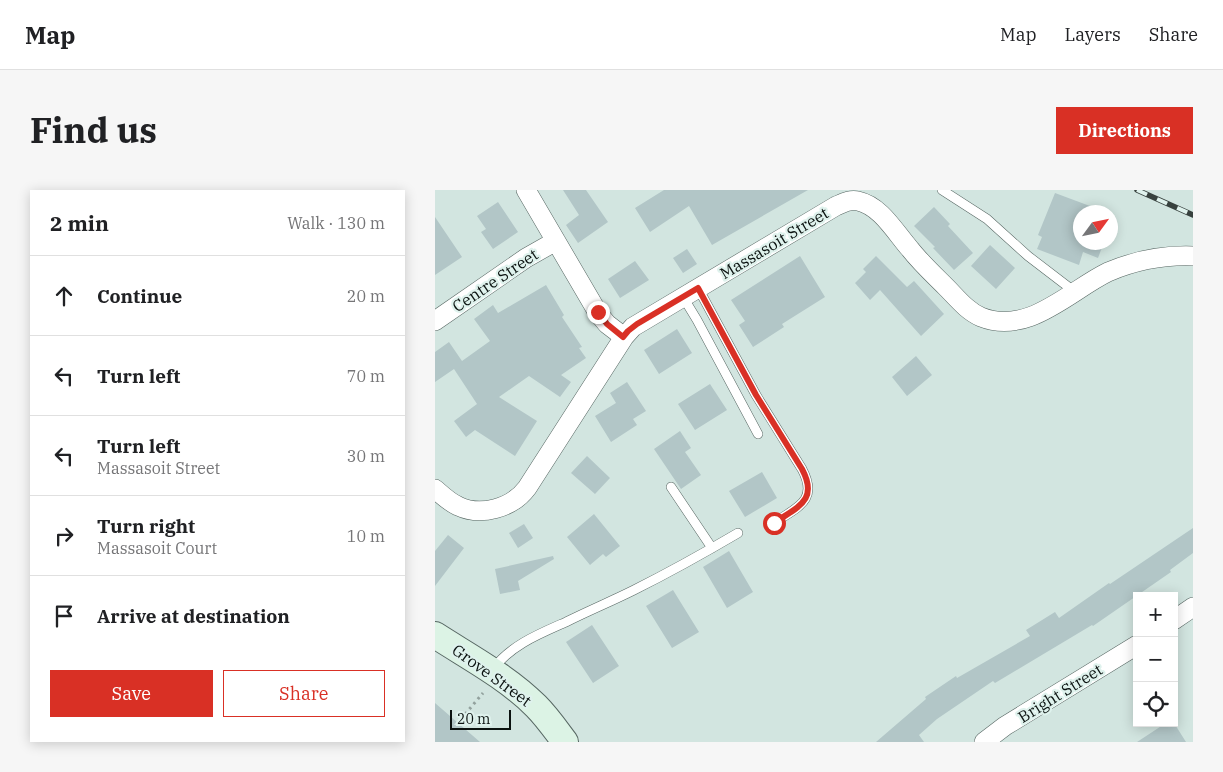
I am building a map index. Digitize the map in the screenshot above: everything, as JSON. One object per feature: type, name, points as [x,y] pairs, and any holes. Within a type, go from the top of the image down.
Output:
[{"type":"street","points":[[526,190],[598,312],[607,324],[623,337]]},
{"type":"street","name":"Massasoit Street","points":[[435,489],[457,506],[473,510],[490,510],[511,503],[527,488],[628,331],[690,292],[836,206],[848,201],[853,200],[864,203],[883,217],[919,260],[965,306],[979,316],[996,321],[1014,321],[1041,311],[1101,276],[1127,265],[1167,257],[1193,256]]},
{"type":"street","name":"Centre Street","points":[[435,321],[526,258],[555,241]]},
{"type":"street","points":[[1178,617],[1193,607]]},
{"type":"street","name":"Grove Street","points":[[435,635],[489,680],[516,689],[536,706],[565,742]]},
{"type":"street","name":"Bright Street","points":[[984,742],[1005,726],[1133,646]]},
{"type":"lane","points":[[942,190],[987,219],[1028,256],[1075,292]]},
{"type":"lane","points":[[690,292],[697,320],[757,434]]},
{"type":"lane","points":[[690,292],[802,469],[808,482],[808,495],[805,500],[774,523]]},
{"type":"lane","points":[[671,487],[712,548]]},
{"type":"lane","points":[[489,680],[499,661],[508,652],[533,637],[635,589],[738,533]]},
{"type":"path","points":[[461,718],[489,680]]},
{"type":"building","points":[[563,190],[586,190],[608,222],[578,243],[566,225],[579,215]]},
{"type":"building","points":[[664,190],[808,190],[712,245],[689,206],[650,232],[635,208]]},
{"type":"building","points":[[1055,193],[1087,205],[1073,205],[1073,250],[1101,250],[1098,258],[1083,252],[1079,265],[1037,249],[1042,237],[1038,235]]},
{"type":"building","points":[[498,202],[518,232],[493,249],[481,232],[486,229],[477,216]]},
{"type":"building","points":[[934,207],[950,224],[948,226],[973,253],[954,270],[914,226]]},
{"type":"building","points":[[435,217],[462,257],[435,275]]},
{"type":"building","points":[[990,245],[1015,268],[996,289],[971,266]]},
{"type":"building","points":[[687,249],[697,264],[683,273],[673,258]]},
{"type":"building","points":[[800,256],[825,297],[782,324],[784,327],[753,347],[739,325],[745,321],[731,300]]},
{"type":"building","points":[[876,256],[907,287],[914,281],[944,314],[921,336],[880,290],[870,300],[855,283],[866,272],[863,269]]},
{"type":"building","points":[[635,261],[649,280],[620,298],[608,279]]},
{"type":"building","points":[[546,285],[564,315],[562,317],[582,347],[579,348],[586,358],[561,375],[571,382],[560,397],[529,376],[499,397],[537,421],[515,456],[475,430],[466,437],[454,421],[477,404],[454,369],[435,382],[435,352],[449,342],[462,361],[490,341],[474,319],[493,305],[498,313]]},
{"type":"building","points":[[677,329],[692,353],[659,374],[644,350]]},
{"type":"building","points":[[916,356],[932,375],[907,396],[892,377]]},
{"type":"building","points":[[627,382],[646,411],[633,419],[637,425],[611,442],[595,416],[616,403],[610,393]]},
{"type":"building","points":[[710,384],[727,410],[695,430],[678,404]]},
{"type":"building","points":[[680,431],[691,448],[685,452],[701,475],[681,489],[654,449]]},
{"type":"building","points":[[587,456],[610,478],[595,494],[571,473]]},
{"type":"building","points":[[762,472],[777,498],[745,517],[729,491]]},
{"type":"building","points":[[594,514],[620,546],[606,557],[603,554],[590,565],[567,537]]},
{"type":"building","points":[[524,524],[533,538],[518,548],[509,533]]},
{"type":"building","points":[[1193,528],[1193,553],[1170,570],[1171,572],[1142,592],[1133,592],[1133,598],[1093,626],[995,683],[993,681],[937,719],[919,735],[924,742],[876,742],[926,699],[925,697],[956,676],[957,678],[1030,636],[1026,630],[1055,612],[1059,618]]},
{"type":"building","points":[[448,535],[464,548],[435,586],[435,551]]},
{"type":"building","points":[[729,551],[753,592],[727,608],[703,567]]},
{"type":"building","points":[[553,556],[554,559],[518,581],[520,590],[500,594],[495,569]]},
{"type":"building","points":[[673,590],[699,632],[672,648],[646,606]]},
{"type":"building","points":[[592,625],[619,666],[593,683],[566,642]]},
{"type":"building","points":[[435,703],[480,742],[435,742]]},
{"type":"building","points":[[1160,727],[1177,727],[1186,742],[1137,742]]},
{"type":"railway","points":[[1137,190],[1193,215]]},
{"type":"route","points":[[598,312],[612,329],[623,337],[637,324],[698,288],[756,395],[802,469],[808,482],[808,495],[805,500],[774,523]]}]
